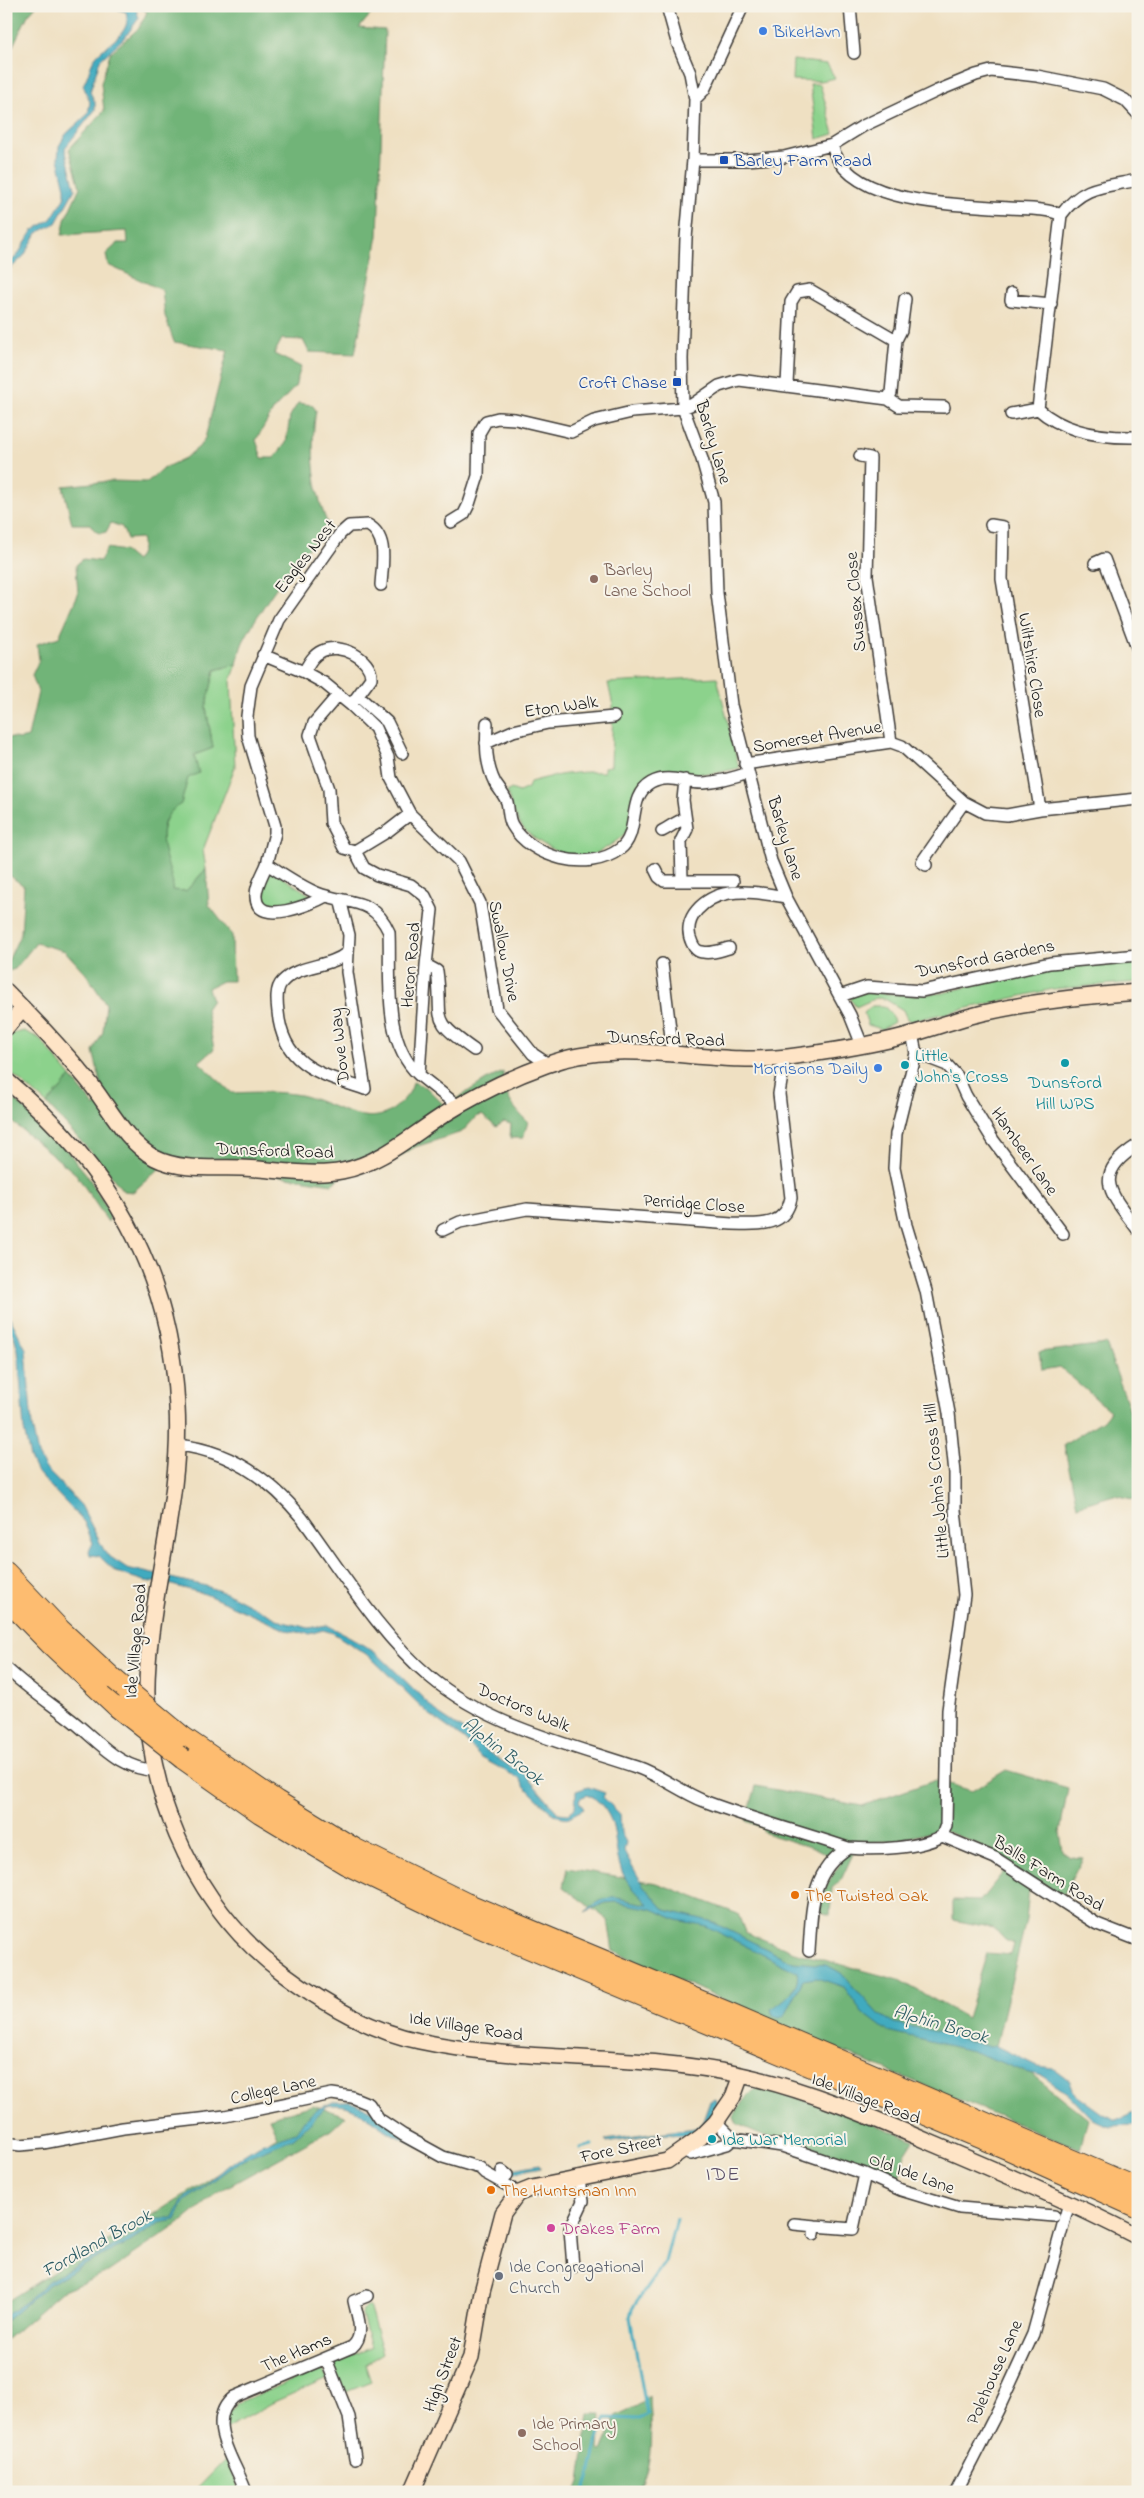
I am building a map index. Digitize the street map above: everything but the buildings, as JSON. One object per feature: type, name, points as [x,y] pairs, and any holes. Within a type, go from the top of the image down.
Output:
[{"type":"highway","points":[[6,1572],[60,1629],[115,1680],[182,1736],[277,1801],[354,1848],[466,1903],[730,2013],[1138,2188]]},
{"type":"highway","points":[[6,1599],[50,1645],[118,1707],[183,1759],[260,1812],[345,1864],[460,1919],[1007,2149],[1138,2208]]},
{"type":"street","name":"Barley Lane","points":[[667,6],[677,42],[690,73],[695,99],[693,160],[686,238],[682,359],[683,408],[713,494],[718,601],[731,705],[771,861],[786,897],[840,996],[862,1045]]},
{"type":"street","points":[[695,99],[704,90],[743,6]]},
{"type":"street","points":[[850,6],[854,31],[854,53]]},
{"type":"street","points":[[693,160],[746,160],[784,157],[832,145],[863,126],[930,94],[976,75],[992,71],[1037,76],[1103,89],[1125,100],[1138,114]]},
{"type":"street","points":[[832,145],[838,162],[856,180],[911,200],[1030,209],[1061,216]]},
{"type":"street","points":[[1038,409],[1061,216],[1077,196],[1091,190],[1138,180]]},
{"type":"street","points":[[787,385],[791,302],[797,292],[810,290],[896,340]]},
{"type":"street","points":[[888,399],[891,394],[896,340],[901,330],[905,298]]},
{"type":"street","points":[[1011,301],[1051,304]]},
{"type":"street","points":[[451,522],[464,514],[469,504],[478,476],[480,433],[486,421],[498,418],[515,419],[571,432],[594,421],[632,412],[683,408],[693,404],[719,386],[739,380],[888,399],[899,406],[944,407]]},
{"type":"street","points":[[1011,414],[1038,409],[1057,424],[1078,432],[1138,437]]},
{"type":"street","name":"Sussex Close","points":[[870,458],[867,576],[891,742]]},
{"type":"street","name":"Eagles Nest","points":[[263,655],[279,620],[340,534],[349,526],[368,525],[377,532],[383,550],[381,585]]},
{"type":"street","name":"Wiltshire Close","points":[[1002,527],[1002,579],[1040,808]]},
{"type":"street","points":[[1104,560],[1138,650]]},
{"type":"street","points":[[304,672],[313,656],[327,648],[357,655],[371,672],[371,678],[355,700],[387,722],[402,753]]},
{"type":"street","points":[[263,655],[251,686],[246,716],[248,736],[276,833],[256,897],[260,908],[274,913],[315,902],[326,896]]},
{"type":"street","name":"Swallow Drive","points":[[263,655],[304,672],[324,683],[338,695],[355,700],[378,734],[388,757],[391,778],[410,814],[459,861],[480,903],[497,1009],[533,1054],[548,1064]]},
{"type":"street","name":"Heron Road","points":[[338,695],[314,723],[310,735],[330,789],[330,810],[335,832],[344,848],[355,851],[364,868],[377,875],[411,885],[424,896],[432,917],[426,965],[419,1075]]},
{"type":"street","name":"Eton Walk","points":[[486,743],[513,732],[548,723],[614,717]]},
{"type":"street","points":[[487,723],[486,743],[489,766],[506,801],[511,824],[533,844],[552,855],[571,861],[587,861],[621,848],[630,836],[635,810],[644,788],[661,779],[706,783],[747,769]]},
{"type":"street","name":"Somerset Avenue","points":[[747,769],[891,742],[902,746],[964,802],[976,810],[995,815],[1040,808],[1138,799]]},
{"type":"street","points":[[682,880],[681,841],[687,830],[683,800],[685,780]]},
{"type":"street","points":[[920,861],[964,802]]},
{"type":"street","points":[[355,851],[388,832],[410,814]]},
{"type":"street","points":[[662,831],[685,818]]},
{"type":"street","points":[[267,864],[304,886],[326,896],[355,901],[368,906],[385,924],[389,932],[391,996],[395,1032],[406,1060],[419,1075],[458,1106]]},
{"type":"street","points":[[655,869],[662,880],[734,881]]},
{"type":"street","points":[[729,948],[708,953],[700,952],[693,947],[687,930],[688,923],[704,904],[728,893],[750,892],[786,897]]},
{"type":"street","name":"Dove Way","points":[[340,899],[350,935],[347,972],[365,1089],[317,1071],[297,1060],[285,1044],[279,1021],[277,994],[280,984],[289,976],[336,961],[348,953]]},
{"type":"street","name":"Dunsford Gardens","points":[[840,996],[868,987],[922,991],[1050,963],[1138,955]]},
{"type":"street","points":[[662,964],[673,1053]]},
{"type":"street","points":[[426,965],[436,971],[440,1021],[448,1032],[474,1050]]},
{"type":"street","name":"Dunsford Road","points":[[6,991],[59,1046],[89,1081],[111,1115],[131,1137],[155,1158],[191,1167],[339,1172],[355,1168],[389,1151],[458,1106],[496,1085],[548,1064],[589,1055],[639,1052],[724,1058],[785,1057],[862,1045],[912,1034],[981,1013],[1034,1003],[1138,992]]},
{"type":"street","points":[[6,1028],[23,1008]]},
{"type":"street","name":"Little John's Cross Hill","points":[[912,1034],[916,1053],[896,1134],[894,1168],[906,1225],[926,1291],[949,1413],[955,1473],[955,1510],[964,1595],[948,1710],[946,1824],[942,1836]]},
{"type":"street","name":"Hambeer Lane","points":[[916,1053],[947,1065],[957,1076],[966,1096],[993,1140],[1063,1234]]},
{"type":"street","name":"Perridge Close","points":[[443,1230],[460,1222],[526,1209],[732,1224],[772,1222],[788,1210],[791,1198],[779,1094],[785,1057]]},
{"type":"street","name":"Ide Village Road","points":[[6,1080],[61,1129],[85,1158],[116,1204],[138,1244],[154,1284],[167,1327],[174,1367],[177,1445],[176,1473],[155,1599],[148,1661],[148,1720],[156,1770],[182,1848],[198,1878],[224,1914],[254,1950],[286,1976],[338,2010],[381,2028],[423,2042],[482,2050],[650,2062],[741,2075],[833,2103],[994,2170],[1138,2237]]},
{"type":"street","points":[[1138,1145],[1117,1161],[1109,1173],[1108,1179],[1110,1193],[1138,1230]]},
{"type":"street","name":"Doctors Walk","points":[[177,1445],[205,1450],[235,1460],[287,1499],[401,1649],[430,1677],[454,1695],[484,1713],[596,1755],[639,1768],[702,1800],[827,1841]]},
{"type":"street","points":[[6,1668],[26,1688],[70,1718],[117,1758],[132,1766],[146,1770],[156,1770]]},
{"type":"street","points":[[827,1841],[848,1848],[868,1849],[921,1843],[942,1836]]},
{"type":"street","name":"Balls Farm Road","points":[[942,1836],[995,1858],[1097,1924],[1138,1940]]},
{"type":"street","points":[[827,1841],[832,1858]]},
{"type":"street","points":[[809,1951],[813,1902],[817,1883],[832,1858],[848,1848]]},
{"type":"street","name":"Fore Street","points":[[517,2194],[532,2188],[578,2177],[667,2161],[716,2122],[733,2097],[741,2075]]},
{"type":"street","name":"College Lane","points":[[6,2143],[20,2145],[43,2143],[123,2128],[225,2116],[332,2094],[344,2095],[369,2104],[379,2119],[402,2136],[443,2157],[480,2168],[485,2173],[510,2187],[517,2194]]},
{"type":"street","points":[[683,2150],[691,2154],[727,2144],[733,2139],[716,2122]]},
{"type":"street","name":"Old Ide Lane","points":[[733,2139],[782,2146],[864,2174],[901,2190],[960,2208],[1023,2215],[1054,2216]]},
{"type":"street","points":[[794,2224],[814,2230],[853,2229],[864,2174]]},
{"type":"street","points":[[573,2266],[570,2229],[583,2201],[578,2177]]},
{"type":"street","name":"High Street","points":[[412,2492],[471,2357],[482,2292],[502,2218],[507,2207],[517,2194]]},
{"type":"street","points":[[1023,2215],[1024,2203]]},
{"type":"street","name":"Polehouse Lane","points":[[956,2492],[1034,2334],[1069,2204]]},
{"type":"street","name":"The Hams","points":[[246,2492],[221,2434],[220,2418],[222,2411],[234,2397],[326,2359],[357,2343],[361,2333],[354,2300],[367,2296]]},
{"type":"street","points":[[326,2359],[349,2417],[355,2459]]},
{"type":"green space","points":[[6,6],[36,6],[28,15],[6,60]]},
{"type":"green space","points":[[139,6],[378,6],[359,28],[385,30],[378,236],[355,354],[309,352],[303,340],[282,339],[274,354],[301,367],[295,387],[274,409],[256,440],[262,458],[274,458],[286,443],[290,416],[298,403],[312,405],[316,410],[313,440],[314,471],[320,501],[330,529],[306,551],[270,596],[243,642],[237,664],[215,670],[206,707],[213,748],[194,755],[199,773],[188,778],[181,804],[171,811],[165,820],[163,830],[162,840],[173,883],[172,890],[186,891],[206,869],[209,905],[232,935],[233,981],[222,981],[208,988],[212,1000],[206,1009],[214,1049],[199,1062],[232,1093],[274,1092],[300,1095],[364,1116],[388,1113],[406,1097],[413,1082],[427,1088],[445,1106],[486,1080],[503,1072],[503,1080],[510,1100],[517,1111],[528,1122],[523,1138],[510,1138],[511,1124],[504,1122],[496,1127],[482,1115],[476,1117],[462,1132],[415,1147],[387,1164],[340,1178],[332,1184],[183,1161],[165,1155],[159,1169],[133,1192],[123,1191],[106,1169],[47,1104],[71,1077],[95,1107],[103,1091],[93,1051],[103,1032],[106,1004],[86,974],[65,951],[36,943],[15,969],[6,972],[7,963],[21,933],[24,886],[6,873],[6,737],[20,739],[28,737],[38,692],[32,675],[39,660],[37,644],[59,637],[78,594],[76,565],[83,559],[100,561],[107,548],[124,551],[136,561],[142,547],[141,538],[127,539],[122,527],[111,523],[106,532],[100,533],[90,524],[72,524],[63,486],[111,481],[147,482],[164,468],[185,458],[199,447],[205,438],[228,350],[174,342],[165,316],[162,290],[108,265],[106,254],[118,243],[128,243],[127,231],[62,235],[65,220],[80,187],[69,149],[104,111],[101,83],[110,53],[139,28],[147,12]]},
{"type":"green space","points":[[793,60],[827,64],[835,78],[821,81],[792,80]]},
{"type":"green space","points":[[810,84],[820,84],[834,134],[817,139]]},
{"type":"green space","points":[[237,664],[231,681],[235,767],[203,850],[206,869],[186,891],[172,891],[162,843],[165,821],[171,811],[181,803],[194,755],[213,748],[206,707],[215,670]]},
{"type":"green space","points":[[717,677],[739,768],[712,774],[663,772],[653,777],[646,782],[642,789],[632,823],[624,835],[606,848],[586,857],[574,857],[559,853],[534,838],[522,826],[514,812],[507,792],[511,789],[519,792],[528,788],[530,782],[566,774],[604,772],[604,767],[611,766],[613,706],[608,683]]},
{"type":"green space","points":[[271,870],[315,898],[278,910],[264,906],[260,891],[267,871]]},
{"type":"green space","points":[[1138,959],[1138,982],[1053,989],[911,1021],[907,1019],[903,1010],[885,999],[876,998],[856,1007],[851,1000],[852,995],[859,992],[914,995],[943,993],[1036,969]]},
{"type":"green space","points":[[872,1006],[884,1006],[892,1015],[894,1022],[882,1029],[868,1025],[864,1013]]},
{"type":"green space","points":[[24,1031],[39,1038],[71,1077],[47,1104],[6,1069],[6,1039],[12,1034]]},
{"type":"green space","points":[[6,1093],[48,1128],[87,1175],[111,1215],[108,1222],[76,1174],[6,1117]]},
{"type":"green space","points":[[1106,1344],[1138,1433],[1138,1500],[1114,1495],[1077,1506],[1064,1445],[1103,1420],[1110,1411],[1060,1367],[1042,1370],[1039,1352]]},
{"type":"green space","points":[[1006,1770],[1068,1788],[1060,1832],[1063,1852],[1070,1857],[1083,1858],[1062,1897],[1040,1882],[1029,1889],[1026,1920],[996,2046],[1088,2119],[1080,2149],[816,2041],[613,1951],[608,1920],[563,1887],[567,1868],[657,1883],[738,1914],[745,1932],[794,1952],[899,1980],[967,2018],[987,1953],[1011,1955],[1014,1944],[1005,1940],[994,1928],[953,1920],[953,1900],[980,1901],[1005,1870],[1008,1862],[968,1840],[939,1829],[899,1839],[858,1843],[841,1880],[832,1888],[830,1915],[818,1911],[827,1884],[841,1862],[819,1850],[765,1833],[761,1827],[746,1821],[756,1786],[862,1806],[936,1780],[972,1791]]},
{"type":"green space","points":[[761,2088],[830,2107],[914,2140],[905,2154],[899,2179],[775,2140],[737,2124],[734,2116],[742,2103],[748,2095]]},
{"type":"green space","points":[[313,2105],[346,2116],[331,2130],[218,2192],[183,2221],[105,2274],[61,2292],[6,2340],[6,2302],[74,2259],[129,2230],[277,2136],[269,2118]]},
{"type":"green space","points":[[369,2306],[383,2353],[365,2364],[371,2382],[341,2394],[333,2363],[371,2348],[362,2315],[363,2309]]},
{"type":"green space","points":[[317,2370],[324,2370],[328,2378],[274,2402],[225,2429],[227,2413],[236,2406],[235,2404]]},
{"type":"green space","points":[[649,2396],[651,2432],[649,2458],[647,2470],[636,2492],[576,2492],[580,2482],[589,2414],[601,2414],[599,2450],[602,2451],[617,2415],[637,2406]]},
{"type":"green space","points":[[226,2459],[241,2492],[194,2492]]},
{"type":"water","points":[[107,6],[131,6],[136,9],[139,18],[126,36],[100,60],[90,92],[95,102],[95,110],[65,148],[75,189],[56,223],[37,233],[24,256],[12,267],[6,269],[6,265],[17,256],[32,231],[51,219],[65,197],[65,188],[58,159],[59,146],[66,134],[88,114],[90,102],[83,85],[94,59],[118,37],[126,26],[126,12]]},
{"type":"water","points":[[6,1310],[26,1349],[32,1426],[38,1455],[46,1469],[81,1505],[106,1554],[127,1568],[206,1586],[231,1595],[283,1622],[309,1628],[327,1625],[352,1638],[379,1655],[440,1715],[463,1730],[485,1750],[511,1767],[522,1771],[558,1813],[568,1814],[575,1808],[576,1791],[588,1787],[605,1793],[603,1797],[620,1814],[621,1833],[626,1842],[624,1851],[643,1885],[665,1910],[710,1921],[793,1962],[827,1965],[841,1973],[878,2014],[894,2023],[929,2030],[990,2047],[996,2046],[1037,2066],[1053,2068],[1069,2080],[1075,2094],[1103,2114],[1116,2120],[1138,2110],[1138,2125],[1111,2126],[1092,2119],[1067,2093],[1042,2076],[1025,2072],[972,2051],[887,2031],[862,2012],[844,1987],[817,1978],[803,1980],[785,2016],[779,2018],[773,2016],[771,2009],[786,1998],[794,1989],[798,1978],[797,1972],[706,1926],[677,1920],[652,1909],[616,1902],[605,1903],[585,1912],[602,1900],[609,1898],[648,1904],[625,1878],[619,1863],[609,1815],[593,1797],[587,1795],[580,1798],[579,1801],[584,1809],[567,1818],[554,1815],[524,1786],[520,1779],[480,1757],[465,1740],[429,1714],[369,1656],[333,1633],[323,1630],[309,1634],[286,1630],[205,1594],[168,1584],[144,1581],[116,1572],[99,1556],[90,1555],[89,1551],[93,1543],[84,1522],[36,1471],[30,1458],[24,1430],[18,1350],[14,1336],[6,1325]]},
{"type":"water","points":[[715,2099],[718,2107],[716,2116],[692,2136],[662,2134],[606,2143],[605,2140],[695,2128],[703,2121],[710,2101]]},
{"type":"water","points":[[335,2101],[348,2101],[382,2114],[432,2148],[502,2171],[539,2164],[541,2167],[507,2174],[505,2177],[409,2142],[355,2110],[337,2105],[327,2106],[294,2138],[243,2159],[184,2202],[176,2220],[160,2223],[124,2246],[97,2258],[48,2285],[6,2321],[8,2314],[27,2301],[48,2281],[134,2236],[157,2218],[174,2218],[183,2199],[206,2184],[228,2165],[261,2144],[296,2132],[304,2120],[316,2110]]},
{"type":"waterway","name":"Fordland Brook","points":[[580,2148],[592,2145]]},
{"type":"waterway","points":[[584,2492],[606,2418],[640,2419],[647,2414],[630,2317],[632,2309],[665,2262],[676,2219]]},
{"type":"place","name":"BikeHavn","points":[[763,31]]},
{"type":"place","name":"Barley Farm Road","points":[[724,160]]},
{"type":"place","name":"Croft Chase","points":[[677,382]]},
{"type":"place","name":"Barley Lane School","points":[[594,579]]},
{"type":"place","name":"Dunsford Hill WPS","points":[[1065,1063]]},
{"type":"place","name":"Little John's Cross","points":[[905,1065]]},
{"type":"place","name":"Morrisons Daily","points":[[878,1068]]},
{"type":"place","name":"The Twisted Oak","points":[[795,1895]]},
{"type":"place","name":"Ide War Memorial","points":[[712,2139]]},
{"type":"place","name":"The Huntsman Inn","points":[[491,2190]]},
{"type":"place","name":"Drakes Farm","points":[[551,2228]]},
{"type":"place","name":"Ide Congregational Church","points":[[499,2276]]},
{"type":"place","name":"Ide Primary School","points":[[522,2433]]},
{"type":"district","name":"IDE","points":[[723,2173]]},
{"type":"water label","name":"Alphin Brook","points":[[504,1750]]},
{"type":"water label","name":"Alphin Brook","points":[[941,2023]]}]
